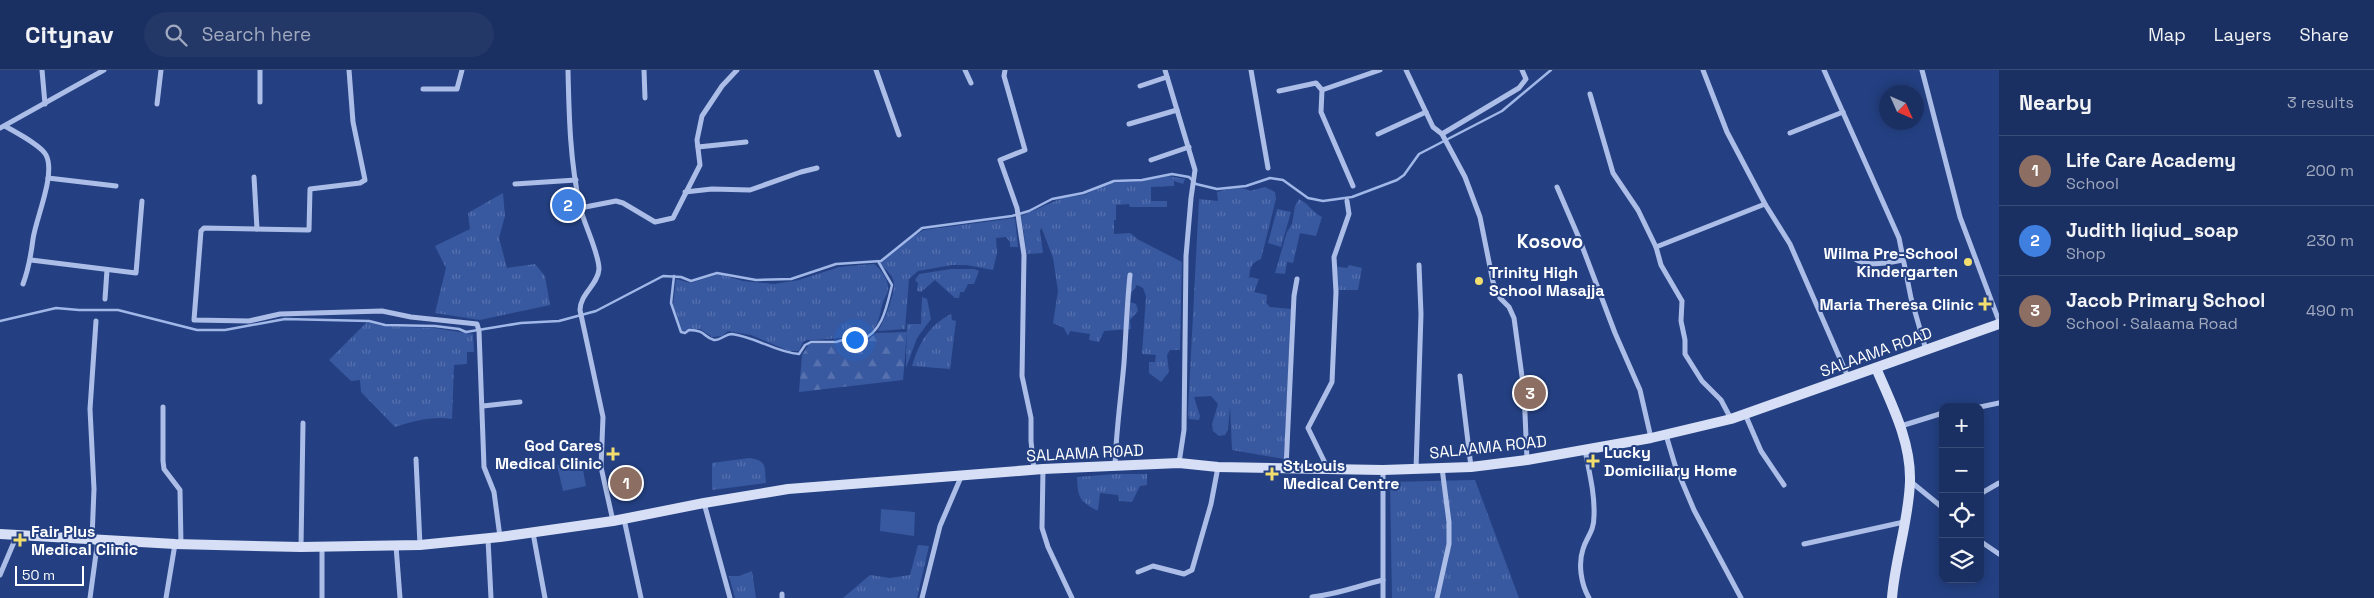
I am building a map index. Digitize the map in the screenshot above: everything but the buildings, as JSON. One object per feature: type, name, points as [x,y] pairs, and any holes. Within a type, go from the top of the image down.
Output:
[{"type":"main road","name":"SALAAMA ROAD","points":[[0,534],[178,544],[301,547],[420,545],[488,539],[613,522],[704,503],[788,489],[1039,470],[1179,463],[1218,467],[1383,470],[1471,467],[1527,460],[1651,438],[1731,419],[1999,322]]},
{"type":"main road","points":[[1876,368],[1901,426],[1909,462],[1910,481],[1892,598]]},
{"type":"street","points":[[42,70],[45,104]]},
{"type":"street","points":[[2,127],[104,70]]},
{"type":"street","points":[[157,104],[162,70]]},
{"type":"street","points":[[260,70],[260,102]]},
{"type":"street","points":[[349,70],[353,118],[365,180],[360,183],[310,189],[309,230],[204,228],[202,232],[194,320],[249,321],[280,314],[382,310],[410,318],[474,322],[479,331],[484,467],[494,492],[500,537]]},
{"type":"street","points":[[423,89],[457,88],[462,70]]},
{"type":"street","points":[[568,70],[569,141],[580,208],[599,267],[597,280],[582,302],[580,310],[603,417],[601,467],[613,522]]},
{"type":"street","points":[[644,70],[645,98]]},
{"type":"street","points":[[580,208],[616,201],[623,203],[655,222],[664,221],[675,216],[685,192],[700,165],[697,135],[702,116],[716,94],[737,70]]},
{"type":"street","points":[[876,70],[899,136]]},
{"type":"street","points":[[965,70],[971,83]]},
{"type":"street","points":[[1005,70],[1004,76],[1025,150],[1000,160],[1017,208],[1025,266],[1022,376],[1031,418],[1031,441],[1039,470],[1044,537],[1072,598]]},
{"type":"street","points":[[1164,70],[1195,170],[1186,256],[1184,430],[1179,463]]},
{"type":"street","points":[[1251,70],[1268,168]]},
{"type":"street","points":[[1322,90],[1380,70]]},
{"type":"street","points":[[1406,70],[1433,127],[1443,136],[1465,177],[1480,217],[1493,282],[1514,318],[1522,375],[1527,460]]},
{"type":"street","points":[[1443,136],[1519,88],[1526,79],[1522,70]]},
{"type":"street","points":[[1703,70],[1727,132],[1765,204],[1790,244],[1848,378]]},
{"type":"street","points":[[1824,70],[1898,234],[1911,298],[1926,350]]},
{"type":"street","points":[[1922,70],[1960,217],[1999,322]]},
{"type":"street","points":[[1140,86],[1167,77]]},
{"type":"street","points":[[1279,91],[1316,84],[1322,90]]},
{"type":"street","points":[[1322,90],[1320,112],[1353,186]]},
{"type":"street","points":[[1590,94],[1613,173],[1638,210],[1656,247],[1661,265],[1682,301],[1681,321],[1685,340],[1685,354],[1702,381],[1721,400],[1731,419]]},
{"type":"street","points":[[1129,124],[1177,110]]},
{"type":"street","points":[[1378,134],[1426,112]]},
{"type":"street","points":[[1790,133],[1843,112]]},
{"type":"street","points":[[2,127],[44,152],[47,159],[48,178],[33,239],[31,260],[24,284]]},
{"type":"street","points":[[698,147],[746,142]]},
{"type":"street","points":[[1151,160],[1189,147]]},
{"type":"street","points":[[685,192],[712,189],[750,190],[817,168]]},
{"type":"street","points":[[254,177],[257,229]]},
{"type":"street","points":[[48,178],[116,186]]},
{"type":"street","points":[[516,184],[576,180]]},
{"type":"street","points":[[1557,187],[1640,390],[1651,438]]},
{"type":"street","points":[[31,260],[136,273],[142,201]]},
{"type":"street","points":[[1328,469],[1308,428],[1332,382],[1336,292],[1334,257],[1349,214],[1347,201]]},
{"type":"street","points":[[1656,247],[1765,204]]},
{"type":"street","points":[[1845,251],[1856,260],[1872,265],[1903,260]]},
{"type":"street","points":[[1416,469],[1421,314],[1419,265]]},
{"type":"street","points":[[105,299],[107,270]]},
{"type":"street","points":[[1115,466],[1115,440],[1124,364],[1125,320],[1130,275]]},
{"type":"street","points":[[1286,468],[1294,296],[1297,279]]},
{"type":"street","points":[[90,598],[95,539],[90,409],[96,321]]},
{"type":"street","points":[[1460,376],[1471,467]]},
{"type":"street","points":[[483,406],[520,402]]},
{"type":"street","points":[[1984,406],[1999,403]]},
{"type":"street","points":[[163,408],[162,461],[164,469],[180,490],[178,544],[166,598]]},
{"type":"street","points":[[1745,414],[1762,451],[1784,486]]},
{"type":"street","points":[[1901,426],[1939,414]]},
{"type":"street","points":[[301,547],[303,423]]},
{"type":"street","points":[[1666,435],[1675,465],[1698,519],[1741,598]]},
{"type":"street","points":[[1585,450],[1595,514],[1593,531],[1583,548],[1582,556],[1582,581],[1589,598]]},
{"type":"street","points":[[416,459],[420,545]]},
{"type":"street","points":[[1138,572],[1149,567],[1184,574],[1192,570],[1211,504],[1218,467]]},
{"type":"street","points":[[1437,598],[1449,544],[1449,522],[1442,468]]},
{"type":"street","points":[[1383,470],[1383,598]]},
{"type":"street","points":[[922,598],[940,526],[961,477]]},
{"type":"street","points":[[1910,481],[1939,505]]},
{"type":"street","points":[[1982,493],[1999,483]]},
{"type":"street","points":[[704,503],[730,598]]},
{"type":"street","points":[[624,519],[641,598]]},
{"type":"street","points":[[1804,544],[1904,522]]},
{"type":"street","points":[[533,533],[545,598]]},
{"type":"street","points":[[0,575],[17,535]]},
{"type":"street","points":[[488,539],[491,598]]},
{"type":"street","points":[[1984,544],[1999,554]]},
{"type":"street","points":[[322,546],[322,598]]},
{"type":"street","points":[[396,546],[400,598]]},
{"type":"street","points":[[1312,597],[1339,594],[1357,586],[1383,580]]},
{"type":"green space","points":[[1168,176],[1185,179],[1183,184],[1174,181],[1174,186],[1151,187],[1151,201],[1167,201],[1167,207],[1130,207],[1129,204],[1116,205],[1116,220],[1114,220],[1114,234],[1130,233],[1139,240],[1182,262],[1180,350],[1170,350],[1167,355],[1169,372],[1161,382],[1149,373],[1149,362],[1155,362],[1156,355],[1142,354],[1146,296],[1143,288],[1137,285],[1132,292],[1130,302],[1136,304],[1138,311],[1130,320],[1131,329],[1104,331],[1099,342],[1089,340],[1090,334],[1070,331],[1068,336],[1064,328],[1053,323],[1058,291],[1053,258],[1042,229],[1040,231],[1043,253],[1027,254],[1021,216],[1062,198],[1084,195],[1109,183],[1143,181]]},
{"type":"green space","points":[[1265,187],[1275,192],[1276,199],[1261,259],[1251,267],[1249,279],[1250,277],[1259,279],[1254,292],[1267,295],[1266,303],[1270,307],[1291,309],[1284,459],[1232,450],[1230,407],[1228,430],[1225,435],[1219,436],[1213,431],[1212,424],[1218,404],[1211,396],[1194,397],[1200,416],[1199,420],[1189,419],[1188,412],[1199,199],[1218,201],[1217,192],[1238,188],[1250,191]]},
{"type":"green space","points":[[503,193],[505,216],[499,238],[507,268],[535,264],[545,276],[550,305],[480,320],[435,313],[446,268],[435,246],[470,229],[468,213]]},
{"type":"green space","points":[[1299,199],[1322,217],[1316,236],[1300,233],[1293,263],[1287,262],[1285,274],[1275,273],[1287,232],[1292,224],[1295,206]]},
{"type":"green space","points":[[1277,209],[1291,212],[1281,247],[1268,243]]},
{"type":"green space","points":[[1015,218],[1018,247],[1010,247],[1010,242],[1006,237],[996,238],[997,253],[993,270],[966,265],[952,265],[918,271],[909,279],[905,329],[878,331],[889,307],[894,288],[893,280],[880,264],[905,241],[924,230]]},
{"type":"green space","points":[[874,264],[885,277],[888,291],[875,327],[863,338],[807,340],[803,342],[799,351],[789,351],[751,335],[728,331],[722,336],[712,337],[700,329],[682,331],[673,305],[676,279],[691,283],[719,274],[743,281],[774,284],[799,280],[839,267]]},
{"type":"green space","points":[[1349,265],[1362,268],[1358,290],[1336,290],[1333,266],[1347,268]]},
{"type":"green space","points":[[951,269],[974,269],[979,271],[974,284],[968,284],[964,292],[960,292],[959,298],[955,298],[935,280],[921,292],[917,291],[918,283],[915,280],[919,274]]},
{"type":"green space","points":[[922,297],[927,299],[931,319],[917,338],[906,368],[907,324],[921,324]]},
{"type":"green space","points":[[951,314],[952,320],[956,321],[950,369],[912,366],[922,342],[931,329],[943,318]]},
{"type":"green space","points":[[367,322],[382,326],[434,328],[473,334],[474,352],[467,352],[467,364],[454,365],[452,419],[430,419],[395,427],[361,392],[360,380],[351,381],[329,360]]},
{"type":"green space","points":[[907,332],[903,380],[799,392],[802,355],[809,344],[833,344],[853,340],[858,343],[866,341],[876,333]]},
{"type":"green space","points":[[749,458],[755,459],[764,465],[766,483],[712,490],[712,463]]},
{"type":"green space","points":[[581,459],[586,486],[563,491],[557,465]]},
{"type":"green space","points":[[1147,474],[1147,485],[1140,486],[1132,502],[1119,501],[1118,495],[1100,493],[1098,510],[1082,500],[1078,489],[1077,477]]},
{"type":"green space","points":[[1475,480],[1519,598],[1392,598],[1390,482]]},
{"type":"green space","points":[[881,509],[915,512],[914,536],[880,531]]},
{"type":"green space","points":[[918,545],[929,546],[917,598],[843,598],[870,575],[890,578],[910,575]]},
{"type":"green space","points":[[752,571],[756,598],[735,598],[729,576],[739,576]]},
{"type":"waterway","points":[[0,321],[56,308],[118,310],[197,330],[225,330],[285,319],[369,321],[385,325],[435,326],[459,329],[466,332],[521,323],[559,321],[596,311],[663,276],[681,277],[691,281],[717,273],[756,280],[791,279],[836,264],[881,261],[922,228],[1012,216],[1029,211],[1052,199],[1083,193],[1114,181],[1142,180],[1172,174],[1189,177],[1196,184],[1217,189],[1246,186],[1270,178],[1283,180],[1308,198],[1323,201],[1352,197],[1397,180],[1404,175],[1419,154],[1502,111],[1551,70]]},
{"type":"waterway","points":[[674,276],[671,303],[681,332],[685,333],[689,330],[699,331],[714,340],[732,334],[749,338],[783,351],[799,354],[805,345],[811,342],[836,342],[853,337],[861,340],[874,331],[883,317],[892,285],[878,261]]},
{"type":"place","name":"Judith liqiud_soap","points":[[568,205]]},
{"type":"place","name":"Wilma Pre-School Kindergarten","points":[[1968,262]]},
{"type":"place","name":"Trinity High School Masajja","points":[[1479,281]]},
{"type":"place","name":"Maria Theresa Clinic","points":[[1985,304]]},
{"type":"place","name":"Jacob Primary School","points":[[1530,393]]},
{"type":"place","name":"God Cares Medical Clinic","points":[[613,454]]},
{"type":"place","name":"Lucky Domiciliary Home","points":[[1593,461]]},
{"type":"place","name":"St Louis Medical Centre","points":[[1272,474]]},
{"type":"place","name":"Life Care Academy","points":[[626,483]]},
{"type":"place","name":"Fair Plus Medical Clinic","points":[[20,540]]},
{"type":"district","name":"Kosovo","points":[[1550,241]]}]
